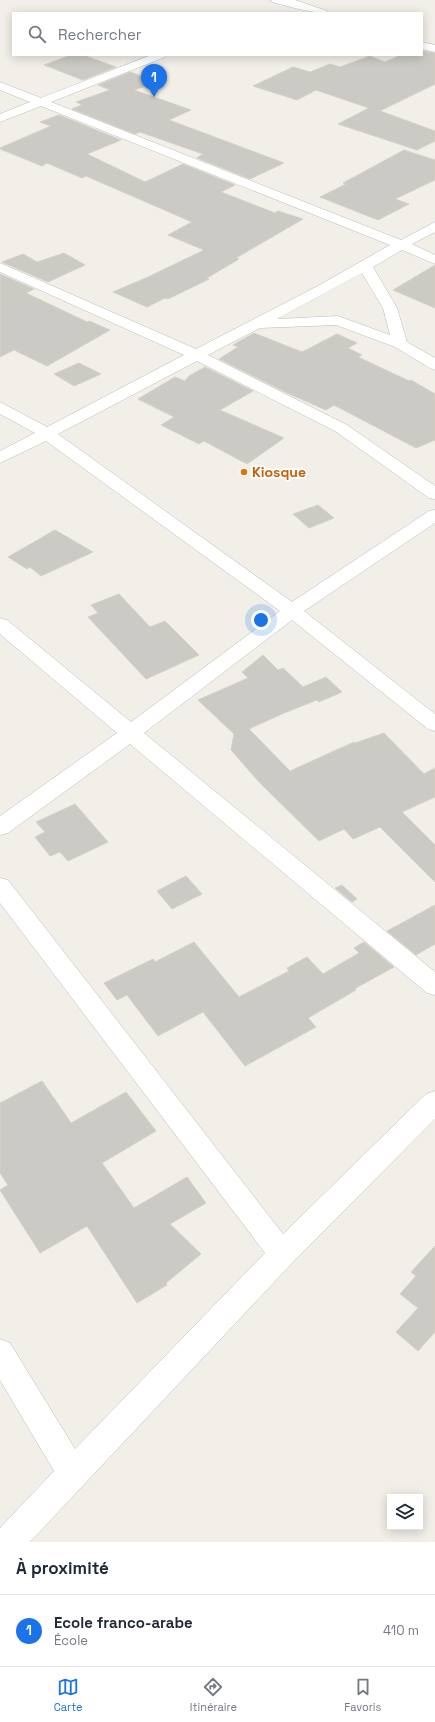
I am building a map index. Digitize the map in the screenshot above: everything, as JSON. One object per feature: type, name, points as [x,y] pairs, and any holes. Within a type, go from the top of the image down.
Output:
[{"type":"street","points":[[275,5],[298,1],[321,12]]},
{"type":"street","points":[[423,45],[435,49]]},
{"type":"street","points":[[0,118],[158,56]]},
{"type":"street","points":[[0,86],[402,245],[435,260]]},
{"type":"street","points":[[0,458],[365,266],[435,226]]},
{"type":"street","points":[[365,266],[390,308],[400,344]]},
{"type":"street","points":[[0,267],[196,355],[341,428],[435,494]]},
{"type":"street","points":[[254,325],[338,320],[400,344],[435,365]]},
{"type":"street","points":[[0,407],[46,433],[292,611],[435,724]]},
{"type":"street","points":[[0,827],[131,733],[292,611],[435,515]]},
{"type":"street","points":[[0,624],[435,986]]},
{"type":"street","points":[[0,886],[282,1254]]},
{"type":"street","points":[[8,1542],[282,1254],[435,1102]]},
{"type":"street","points":[[0,1353],[73,1474]]},
{"type":"building","points":[[423,51],[435,53],[435,84],[380,111],[435,131],[435,141],[417,150],[338,124],[369,108],[316,90],[297,100],[253,86],[293,67],[310,72],[330,64],[340,67],[370,56],[385,62],[399,56],[423,56]]},
{"type":"building","points":[[68,56],[86,56],[116,67],[83,80],[44,65]]},
{"type":"building","points":[[130,72],[158,82],[134,90],[191,110],[169,120],[284,163],[250,179],[197,158],[203,154],[140,132],[135,134],[72,109],[82,105],[76,102],[110,90],[98,85]]},
{"type":"building","points":[[59,115],[121,140],[87,154],[145,182],[183,164],[235,185],[221,192],[275,213],[278,211],[303,219],[236,258],[239,259],[207,278],[209,279],[168,299],[165,298],[147,307],[113,292],[204,250],[168,235],[192,222],[86,176],[82,178],[47,163],[42,166],[0,149],[51,126],[40,122]]},
{"type":"building","points":[[404,150],[435,160],[435,180],[395,199],[409,204],[378,220],[320,197],[346,184],[343,183]]},
{"type":"building","points":[[64,253],[85,265],[48,282],[2,262],[23,254],[37,262]]},
{"type":"building","points":[[435,265],[435,308],[393,290]]},
{"type":"building","points":[[0,274],[34,289],[26,293],[87,322],[89,321],[110,330],[47,366],[14,350],[0,357]]},
{"type":"building","points":[[254,333],[302,352],[337,334],[357,343],[348,348],[362,355],[358,357],[409,381],[411,380],[435,394],[435,440],[416,448],[334,405],[326,410],[285,392],[219,359],[238,347],[233,345]]},
{"type":"building","points":[[79,363],[101,374],[74,386],[54,374]]},
{"type":"building","points":[[205,367],[253,391],[220,410],[284,438],[247,464],[204,441],[199,444],[161,425],[174,417],[138,399],[175,377],[185,381],[189,376]]},
{"type":"building","points":[[318,505],[334,518],[309,528],[293,514]]},
{"type":"building","points":[[55,530],[93,552],[41,576],[30,567],[27,569],[8,557]]},
{"type":"building","points":[[119,594],[150,627],[165,621],[199,655],[146,679],[88,617],[98,613],[91,605]]},
{"type":"building","points":[[263,655],[278,670],[283,668],[303,687],[326,677],[342,692],[319,702],[317,700],[284,713],[249,729],[290,771],[354,742],[355,743],[384,733],[424,774],[435,768],[435,797],[402,812],[435,845],[435,882],[380,827],[353,839],[344,829],[319,841],[259,782],[231,750],[234,734],[198,700],[248,678],[242,672]]},
{"type":"building","points":[[75,804],[108,842],[68,861],[60,852],[50,856],[35,837],[45,832],[36,822]]},
{"type":"building","points":[[186,876],[202,894],[172,909],[157,891]]},
{"type":"building","points":[[342,885],[357,899],[352,902],[335,888]]},
{"type":"building","points":[[435,905],[435,944],[416,955],[387,931]]},
{"type":"building","points":[[194,942],[239,997],[289,971],[287,968],[307,957],[323,974],[359,953],[354,948],[364,942],[394,967],[354,989],[356,990],[308,1018],[316,1027],[245,1066],[203,1012],[158,1036],[127,995],[117,1000],[104,983],[153,959],[155,962]]},
{"type":"building","points":[[42,1081],[71,1123],[126,1092],[156,1131],[102,1163],[134,1208],[187,1177],[206,1203],[170,1224],[201,1254],[166,1283],[167,1285],[137,1303],[87,1226],[40,1253],[0,1190],[8,1185],[0,1173],[0,1103]]},
{"type":"building","points":[[435,1246],[435,1332],[418,1351],[396,1332],[418,1308],[400,1294],[416,1276],[411,1272]]},
{"type":"place","name":"Ecole franco-arabe","points":[[154,97]]},
{"type":"place","name":"Kiosque","points":[[244,472]]}]
